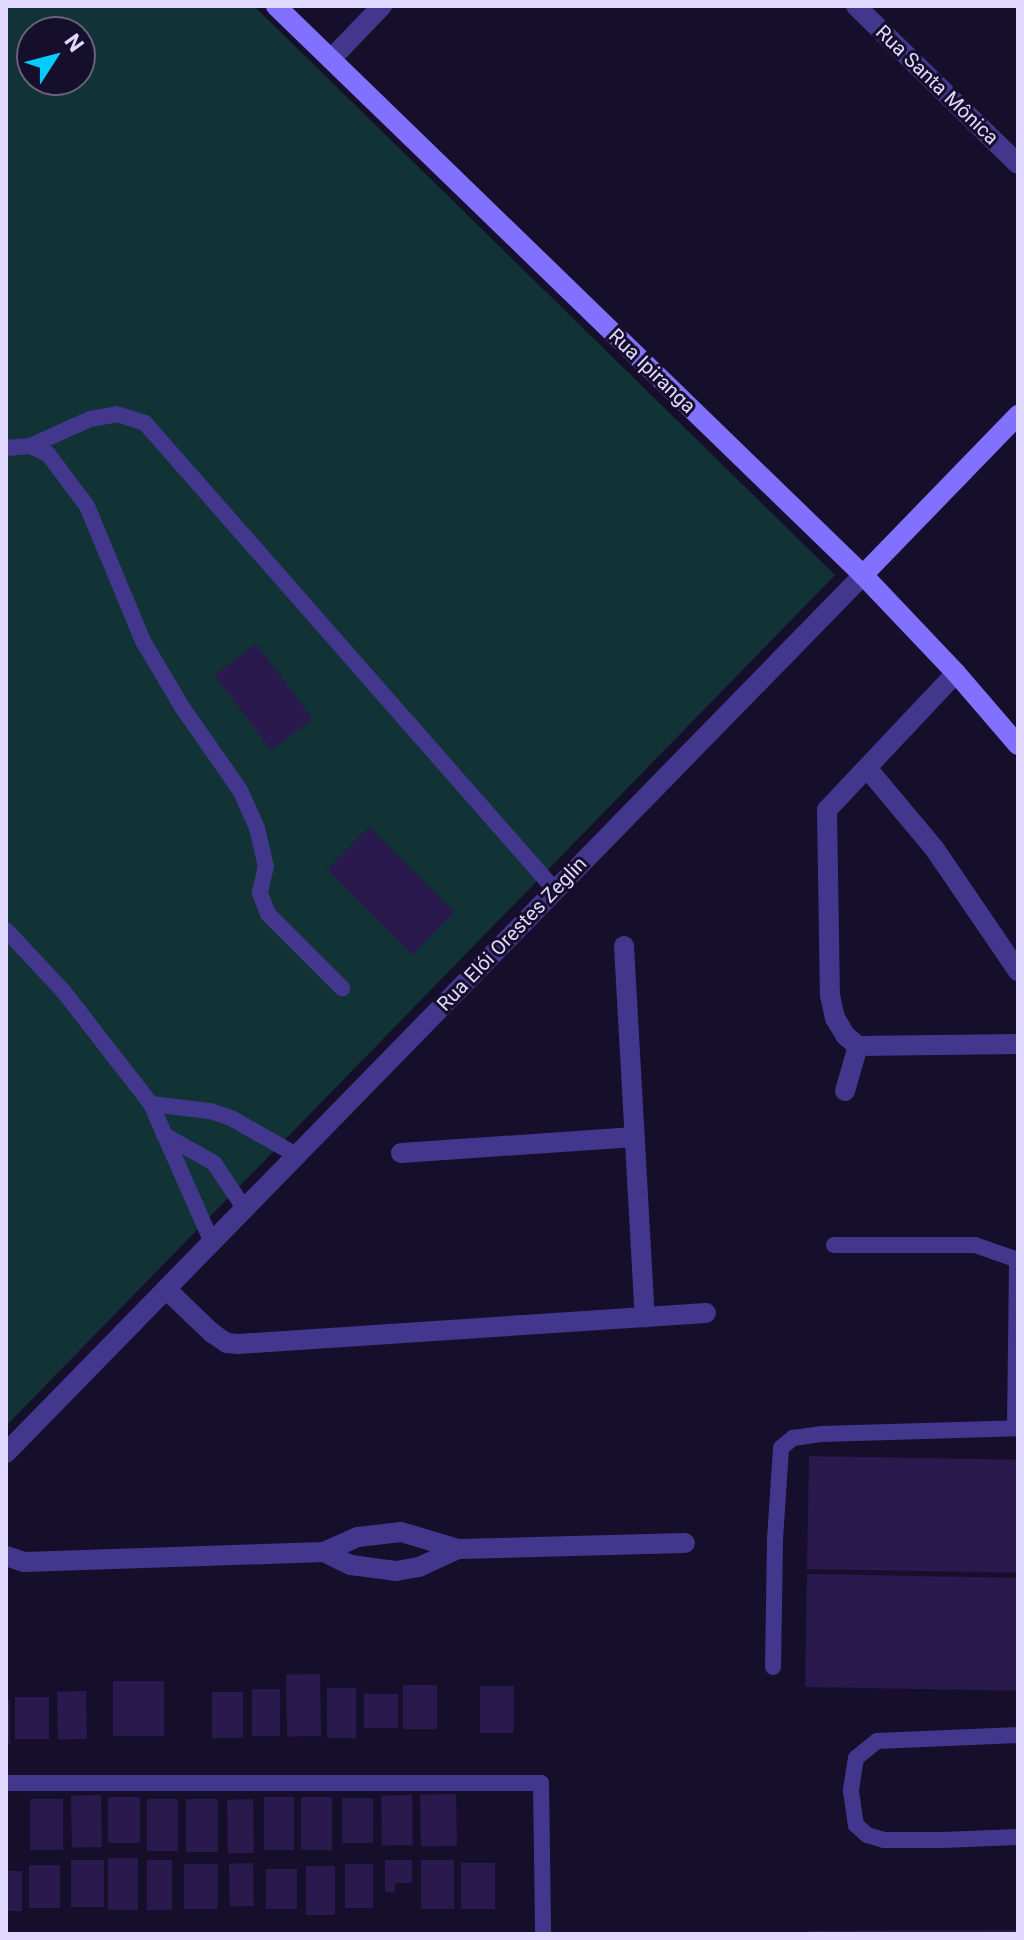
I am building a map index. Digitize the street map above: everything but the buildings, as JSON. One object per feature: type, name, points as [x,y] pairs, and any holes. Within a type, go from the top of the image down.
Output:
[{"type":"main road","name":"Rua Ipiranga","points":[[276,6],[863,575],[956,673],[1018,745]]},
{"type":"main road","name":"Rua Elói Orestes Zeglin","points":[[863,575],[1018,415]]},
{"type":"street","points":[[331,59],[382,6]]},
{"type":"street","name":"Rua Santa Mônica","points":[[856,6],[1018,164]]},
{"type":"street","name":"Rua Elói Orestes Zeglin","points":[[6,1453],[863,575]]},
{"type":"street","points":[[956,673],[827,810],[830,995],[835,1018],[846,1036],[858,1046],[1018,1044]]},
{"type":"street","points":[[867,768],[934,848],[1018,971]]},
{"type":"street","points":[[624,946],[645,1317]]},
{"type":"street","points":[[845,1091],[858,1046]]},
{"type":"street","points":[[401,1153],[634,1137]]},
{"type":"street","points":[[166,1289],[212,1333],[227,1343],[238,1344],[706,1313]]},
{"type":"street","points":[[6,1556],[24,1562],[324,1552],[358,1537],[401,1532],[458,1549],[685,1543]]},
{"type":"street","points":[[324,1552],[351,1565],[396,1571],[419,1567],[458,1549]]},
{"type":"lane","points":[[6,448],[30,446],[90,419],[117,414],[145,423],[555,890]]},
{"type":"lane","points":[[30,446],[48,454],[87,506],[108,547],[143,641],[182,707],[240,790],[257,828],[266,866],[260,893],[268,914],[342,988]]},
{"type":"lane","points":[[6,930],[64,992],[151,1104],[212,1242]]},
{"type":"lane","points":[[151,1104],[210,1111],[231,1118],[296,1155]]},
{"type":"lane","points":[[164,1135],[214,1163],[244,1208]]},
{"type":"lane","points":[[773,1667],[775,1539],[781,1448],[793,1438],[821,1434],[1016,1428],[1018,1260],[975,1245],[834,1245]]},
{"type":"lane","points":[[1018,1735],[877,1741],[856,1758],[851,1791],[856,1825],[867,1835],[884,1840],[1018,1837]]},
{"type":"lane","points":[[6,1783],[541,1783],[543,1934]]},
{"type":"green space","points":[[6,6],[254,6],[835,575],[6,1426]]}]
